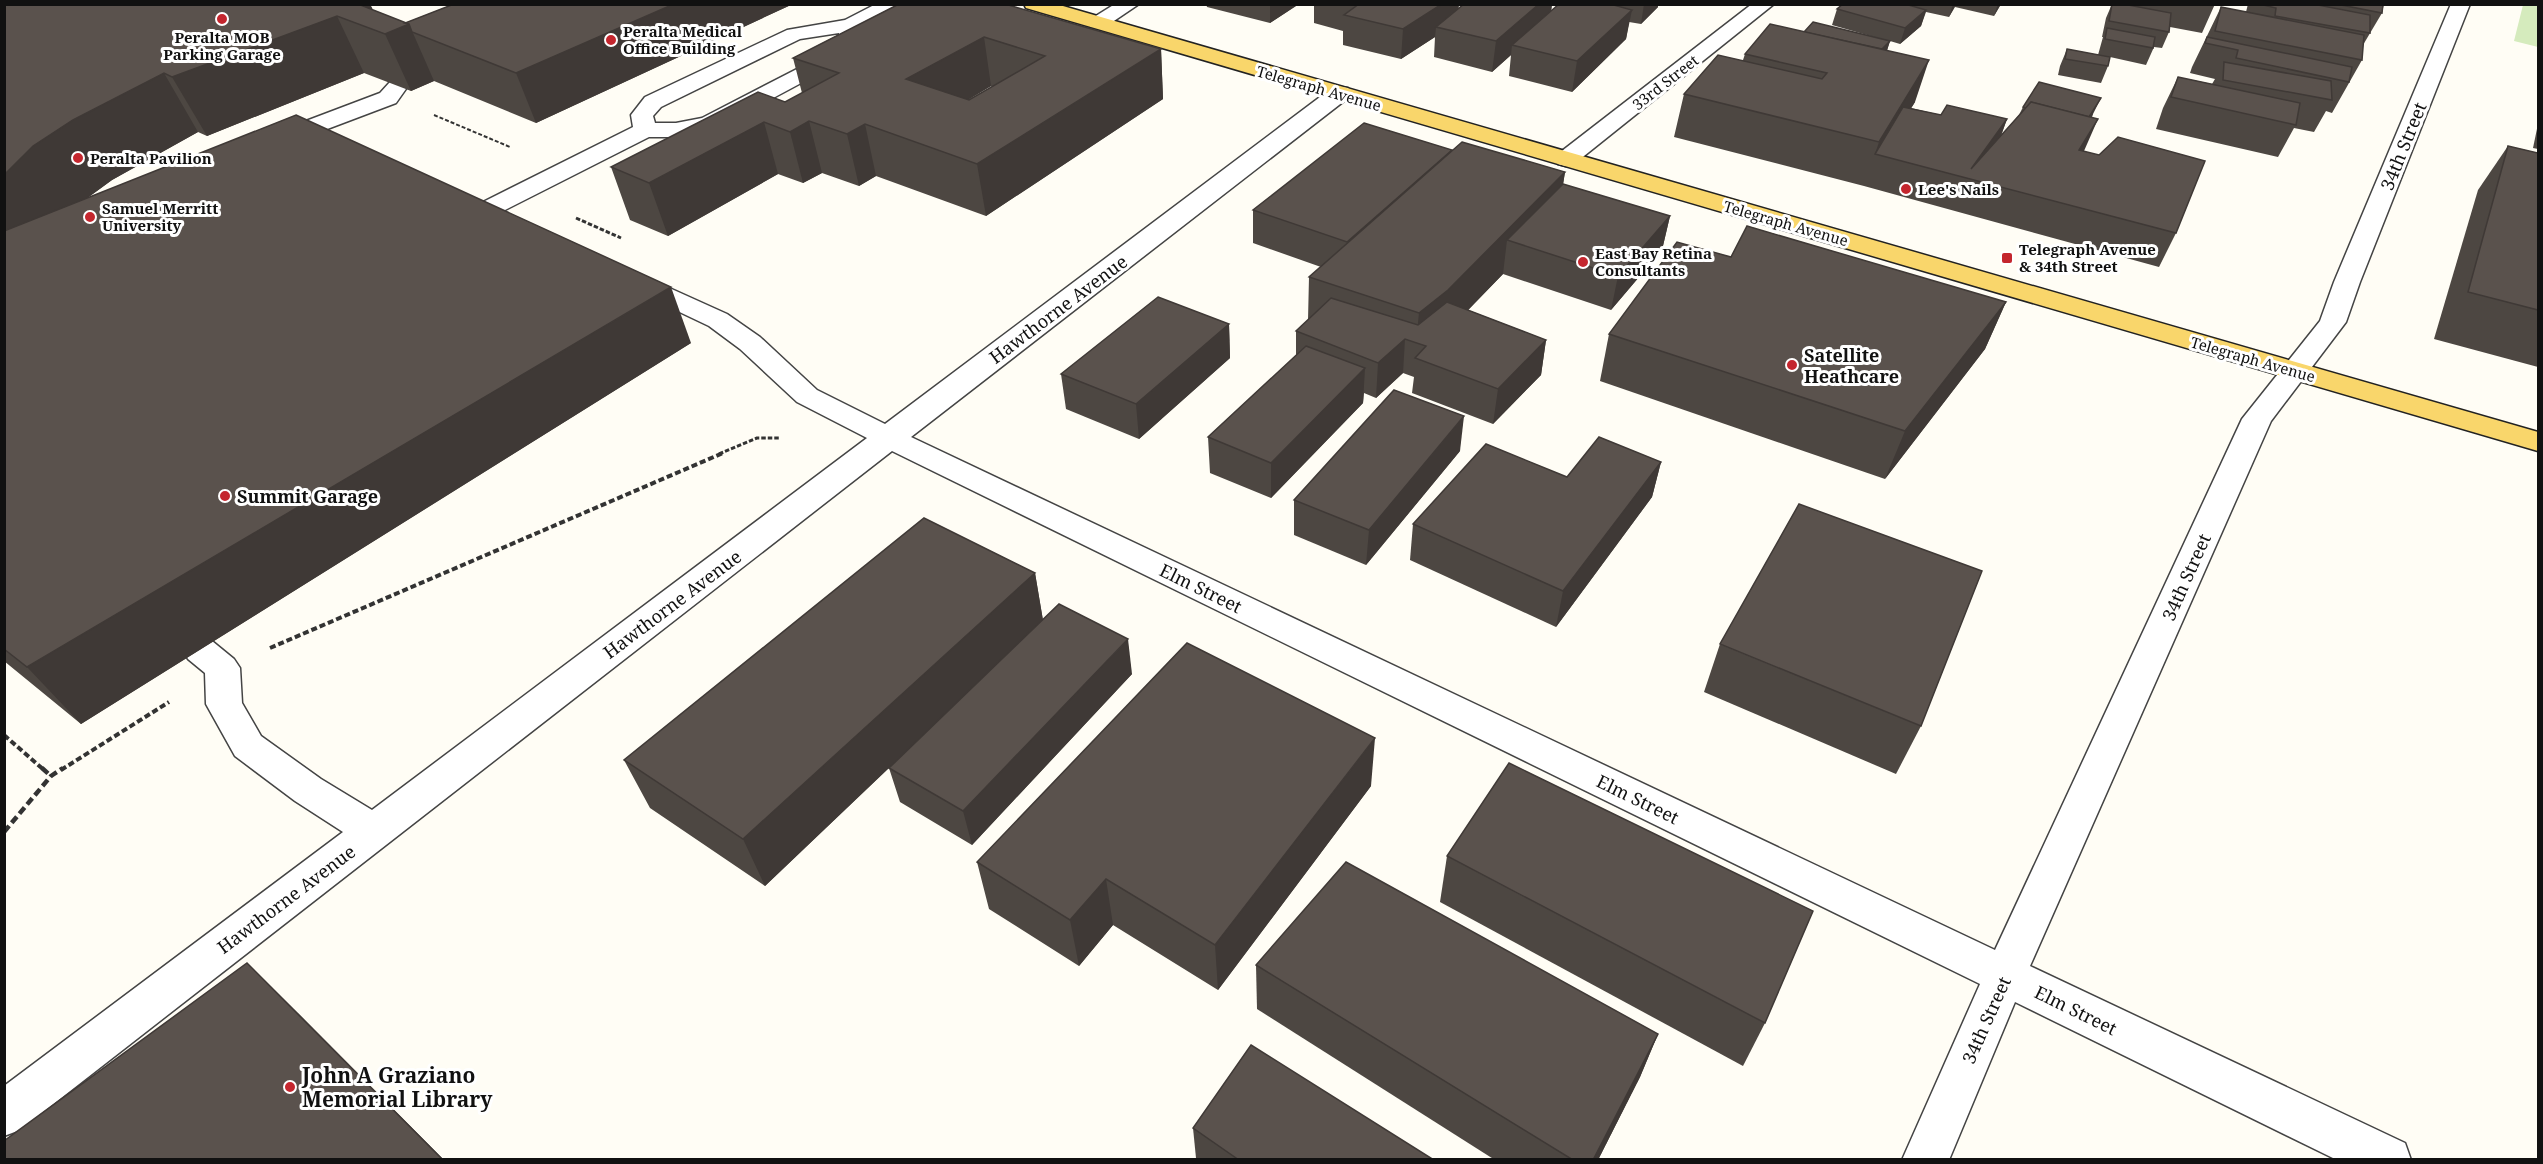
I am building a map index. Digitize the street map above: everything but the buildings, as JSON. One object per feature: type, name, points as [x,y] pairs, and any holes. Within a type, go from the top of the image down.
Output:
[{"type":"main road","name":"Telegraph Avenue","points":[[1034,4],[2538,442]]},
{"type":"street","points":[[645,130],[642,115],[653,102],[794,34],[849,26],[892,4]]},
{"type":"street","points":[[1098,23],[1130,4]]},
{"type":"street","name":"33rd Street","points":[[1566,159],[1765,4]]},
{"type":"street","name":"34th Street","points":[[1925,1160],[2005,975],[2257,419],[2333,322],[2347,282],[2461,4]]},
{"type":"street","points":[[516,226],[474,206],[645,130],[676,130],[709,123],[837,57],[849,40],[849,26]]},
{"type":"street","points":[[338,143],[306,129],[388,98],[397,86]]},
{"type":"street","name":"Hawthorne Avenue","points":[[4,1114],[1340,93]]},
{"type":"street","name":"Elm Street","points":[[612,271],[718,320],[750,343],[778,372],[807,396],[889,438],[2388,1160]]},
{"type":"street","points":[[211,659],[224,704],[248,746],[308,790],[374,831]]},
{"type":"path","points":[[429,113],[514,148]]},
{"type":"path","points":[[4,832],[51,776],[211,659],[757,438],[790,438]]},
{"type":"path","points":[[4,735],[51,776]]},
{"type":"green space","points":[[2523,5],[2538,5],[2538,47],[2514,41]]},
{"type":"place","name":"Peralta MOB Parking Garage","points":[[222,19]]},
{"type":"place","name":"Peralta Medical Office Building","points":[[611,40]]},
{"type":"place","name":"Peralta Pavilion","points":[[78,158]]},
{"type":"place","name":"Lee's Nails","points":[[1906,189]]},
{"type":"place","name":"Samuel Merritt University","points":[[90,217]]},
{"type":"place","name":"Telegraph Avenue & 34th Street","points":[[2007,258]]},
{"type":"place","name":"East Bay Retina Consultants","points":[[1583,262]]},
{"type":"place","name":"Satellite Heathcare","points":[[1792,365]]},
{"type":"place","name":"Summit Garage","points":[[225,496]]},
{"type":"place","name":"John A Graziano Memorial Library","points":[[290,1087]]}]
